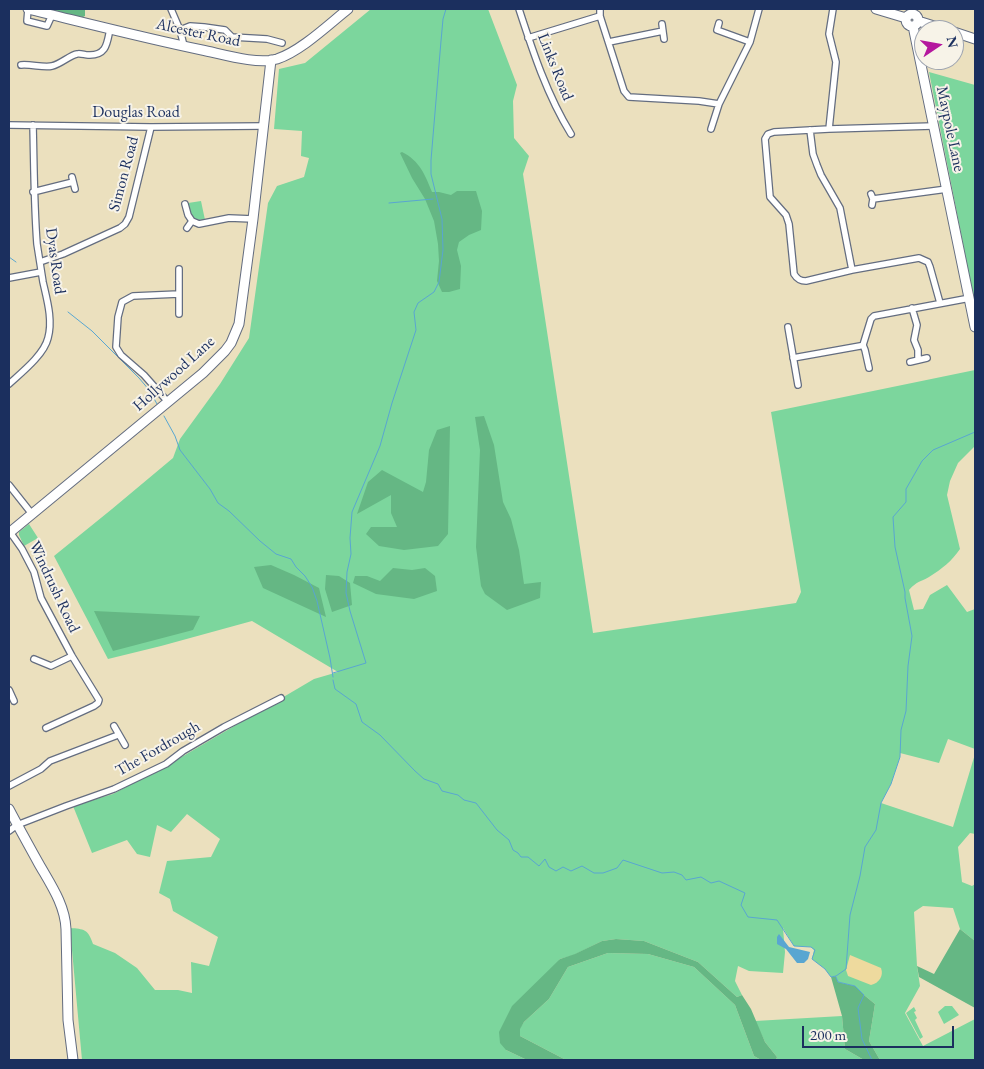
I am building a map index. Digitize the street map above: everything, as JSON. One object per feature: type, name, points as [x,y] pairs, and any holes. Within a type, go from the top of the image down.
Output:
[{"type":"street","name":"Alcester Road","points":[[28,9],[251,60],[271,60],[295,51],[348,9]]},
{"type":"street","points":[[171,9],[180,30],[184,46]]},
{"type":"street","name":"Links Road","points":[[519,9],[543,78],[557,110],[571,134]]},
{"type":"street","points":[[600,9],[600,16],[624,91],[629,97],[719,104]]},
{"type":"street","points":[[711,129],[719,104],[750,42],[759,9]]},
{"type":"street","points":[[829,129],[836,62],[829,34],[833,9]]},
{"type":"street","points":[[876,9],[893,14],[907,12],[907,24],[914,23]]},
{"type":"street","points":[[528,38],[600,16]]},
{"type":"street","points":[[719,22],[717,30],[750,42]]},
{"type":"street","points":[[662,24],[664,39]]},
{"type":"street","points":[[180,30],[190,26],[225,30],[232,37],[267,38],[277,44]]},
{"type":"street","points":[[21,65],[29,64],[50,67],[60,64],[76,54],[91,56],[101,53],[105,48],[110,29]]},
{"type":"street","points":[[609,42],[663,31]]},
{"type":"street","name":"Hollywood Lane","points":[[10,532],[203,373],[225,351],[234,336],[238,324],[253,219],[271,60]]},
{"type":"street","name":"Maypole Lane","points":[[923,70],[975,327]]},
{"type":"street","name":"Douglas Road","points":[[9,125],[263,126]]},
{"type":"street","name":"Dyas Road","points":[[9,384],[34,359],[48,340],[50,329],[50,316],[41,272],[34,192],[33,126]]},
{"type":"street","points":[[933,126],[774,132],[766,136],[766,145],[770,197],[788,219],[794,274],[799,280],[806,281],[916,257],[928,262],[940,303]]},
{"type":"street","name":"Simon Road","points":[[40,262],[63,254],[125,224],[129,217],[151,127]]},
{"type":"street","points":[[810,130],[813,154],[817,165],[840,208],[852,270]]},
{"type":"street","points":[[34,192],[72,179],[75,189]]},
{"type":"street","points":[[872,199],[947,189]]},
{"type":"street","points":[[185,204],[192,221],[200,224],[229,218],[253,219]]},
{"type":"street","points":[[187,228],[192,221]]},
{"type":"street","points":[[179,314],[180,269]]},
{"type":"street","points":[[9,278],[41,272]]},
{"type":"street","points":[[168,402],[144,375],[121,355],[116,347],[118,317],[122,302],[132,296],[179,294]]},
{"type":"street","points":[[868,368],[863,344],[872,316],[970,298]]},
{"type":"street","points":[[912,308],[917,325],[914,340],[918,350],[918,360]]},
{"type":"street","points":[[788,327],[798,385]]},
{"type":"street","points":[[794,358],[863,344]]},
{"type":"street","points":[[910,362],[927,358]]},
{"type":"street","points":[[9,485],[32,514]]},
{"type":"street","name":"Windrush Road","points":[[10,532],[22,549],[34,572],[41,598],[72,656],[99,700],[94,706],[50,728]]},
{"type":"street","name":"Windrush Road","points":[[34,659],[51,666],[72,656]]},
{"type":"street","points":[[9,690],[14,701]]},
{"type":"street","name":"The Fordrough","points":[[9,831],[18,825],[114,789],[166,764],[183,751],[224,727],[281,698]]},
{"type":"street","points":[[114,726],[124,745]]},
{"type":"street","points":[[9,786],[41,769],[50,761],[118,735]]},
{"type":"street","points":[[9,809],[63,909],[66,929],[68,1020],[73,1060]]},
{"type":"green space","points":[[41,9],[85,9],[85,16],[67,15]]},
{"type":"green space","points":[[371,9],[488,9],[517,85],[513,101],[514,138],[529,156],[523,174],[593,633],[796,603],[801,592],[771,412],[975,370],[975,446],[958,463],[950,481],[947,495],[960,549],[943,568],[916,583],[909,590],[914,610],[923,609],[930,595],[947,585],[967,612],[975,609],[975,749],[948,739],[939,763],[900,753],[891,784],[881,803],[953,827],[975,754],[975,834],[970,833],[958,847],[962,882],[972,886],[975,884],[975,941],[960,929],[953,908],[923,906],[914,912],[920,986],[905,1013],[923,1046],[975,1019],[975,1060],[880,1060],[869,1041],[875,1004],[855,986],[838,982],[836,976],[831,977],[825,969],[812,959],[814,950],[811,947],[794,946],[783,928],[785,952],[783,973],[749,971],[738,966],[735,981],[742,995],[737,997],[698,962],[644,941],[616,939],[602,941],[574,955],[560,959],[506,1050],[527,1060],[82,1060],[70,928],[85,931],[93,944],[115,953],[137,968],[155,990],[178,990],[192,993],[191,962],[209,966],[218,937],[173,911],[170,899],[159,893],[167,861],[211,857],[220,839],[187,814],[171,832],[157,825],[150,857],[137,854],[127,840],[92,853],[73,806],[113,794],[185,755],[314,679],[338,672],[252,621],[108,659],[54,556],[173,458],[180,439],[220,384],[249,338],[268,203],[277,186],[304,177],[309,158],[301,156],[302,131],[274,129],[279,69],[305,63]]},
{"type":"green space","points":[[929,72],[975,85],[975,304]]},
{"type":"green space","points":[[402,152],[418,164],[432,192],[451,195],[457,191],[476,191],[482,211],[481,230],[459,242],[457,250],[461,266],[460,289],[442,292],[437,281],[439,261],[434,221],[425,199],[400,153]]},
{"type":"green space","points":[[201,201],[205,220],[192,216],[188,203]]},
{"type":"green space","points":[[484,416],[494,445],[503,502],[511,519],[519,550],[524,584],[541,582],[540,598],[507,610],[485,594],[481,586],[476,547],[480,450],[475,417]]},
{"type":"green space","points":[[450,426],[448,534],[438,546],[404,550],[379,546],[366,534],[371,527],[397,527],[391,513],[391,495],[357,514],[368,482],[382,470],[423,492],[426,482],[429,450],[437,430]]},
{"type":"green space","points":[[29,524],[38,538],[24,546],[19,532]]},
{"type":"green space","points":[[271,565],[319,588],[326,617],[263,588],[254,567]]},
{"type":"green space","points":[[393,568],[412,570],[425,568],[435,576],[437,591],[414,599],[376,594],[353,583],[355,576],[367,576],[380,581]]},
{"type":"green space","points":[[326,575],[339,576],[350,583],[352,605],[332,612],[325,589]]},
{"type":"green space","points":[[94,611],[200,616],[193,630],[113,651]]},
{"type":"green space","points":[[960,929],[975,941],[975,1008],[919,977],[917,966],[934,974]]},
{"type":"green space","points":[[616,939],[644,941],[698,962],[737,997],[742,995],[751,1009],[765,1042],[777,1057],[776,1060],[761,1060],[754,1056],[735,1005],[694,967],[648,954],[608,953],[568,967],[549,999],[524,1022],[520,1029],[520,1036],[566,1060],[527,1060],[506,1050],[500,1043],[499,1032],[512,1006],[560,959],[602,941]]},
{"type":"green space","points":[[608,953],[648,954],[694,967],[735,1005],[754,1056],[761,1060],[566,1060],[520,1036],[519,1029],[549,999],[568,967]]},
{"type":"green space","points":[[836,976],[838,982],[855,986],[875,1004],[869,1041],[880,1060],[864,1060],[845,1049],[842,1016],[831,977]]},
{"type":"green space","points":[[945,1006],[952,1006],[959,1015],[944,1024],[938,1012]]},
{"type":"green space","points":[[914,1007],[917,1018],[915,1020],[923,1037],[920,1039],[906,1013]]},
{"type":"green space","points":[[842,1016],[845,1049],[864,1060],[776,1060],[777,1057],[765,1042],[755,1021]]},
{"type":"sand","points":[[850,955],[881,968],[882,974],[878,981],[871,985],[848,976],[846,970]]},
{"type":"water","points":[[779,934],[789,947],[810,952],[808,959],[804,963],[797,963],[786,949],[777,944]]},
{"type":"waterway","points":[[333,673],[366,663],[346,593],[347,572],[351,554],[352,512],[380,446],[416,330],[414,312],[418,303],[434,292],[439,282],[443,250],[442,219],[431,174],[431,160],[443,19],[446,9]]},
{"type":"waterway","points":[[389,203],[433,199]]},
{"type":"waterway","points":[[9,257],[16,262]]},
{"type":"waterway","points":[[68,312],[92,331],[139,378],[150,391],[157,404]]},
{"type":"waterway","points":[[164,416],[180,450],[210,489],[218,503],[276,554],[291,559],[305,576],[312,587],[317,601],[333,677]]},
{"type":"waterway","points":[[333,680],[335,689],[356,704],[362,722],[380,735],[424,779],[438,784],[442,791],[458,795],[464,800],[476,803],[497,830],[509,840],[513,850],[521,857],[528,857],[539,866],[545,859],[549,867],[556,871],[563,867],[571,871],[582,866],[594,873],[603,873],[617,868],[623,860],[662,873],[674,872],[682,875],[686,880],[701,877],[711,883],[719,881],[745,893],[741,905],[748,917],[777,920],[794,946],[811,947],[815,950],[812,959],[825,969],[831,977],[836,976],[846,969],[850,915],[865,847],[876,830],[881,803],[891,784],[900,757],[901,730],[906,711],[908,666],[912,636],[895,547],[893,517],[906,502],[906,489],[922,461],[933,450],[975,432]]},
{"type":"waterway","points":[[836,977],[838,982],[855,986],[864,995],[858,1008],[862,1039],[872,1060]]}]
